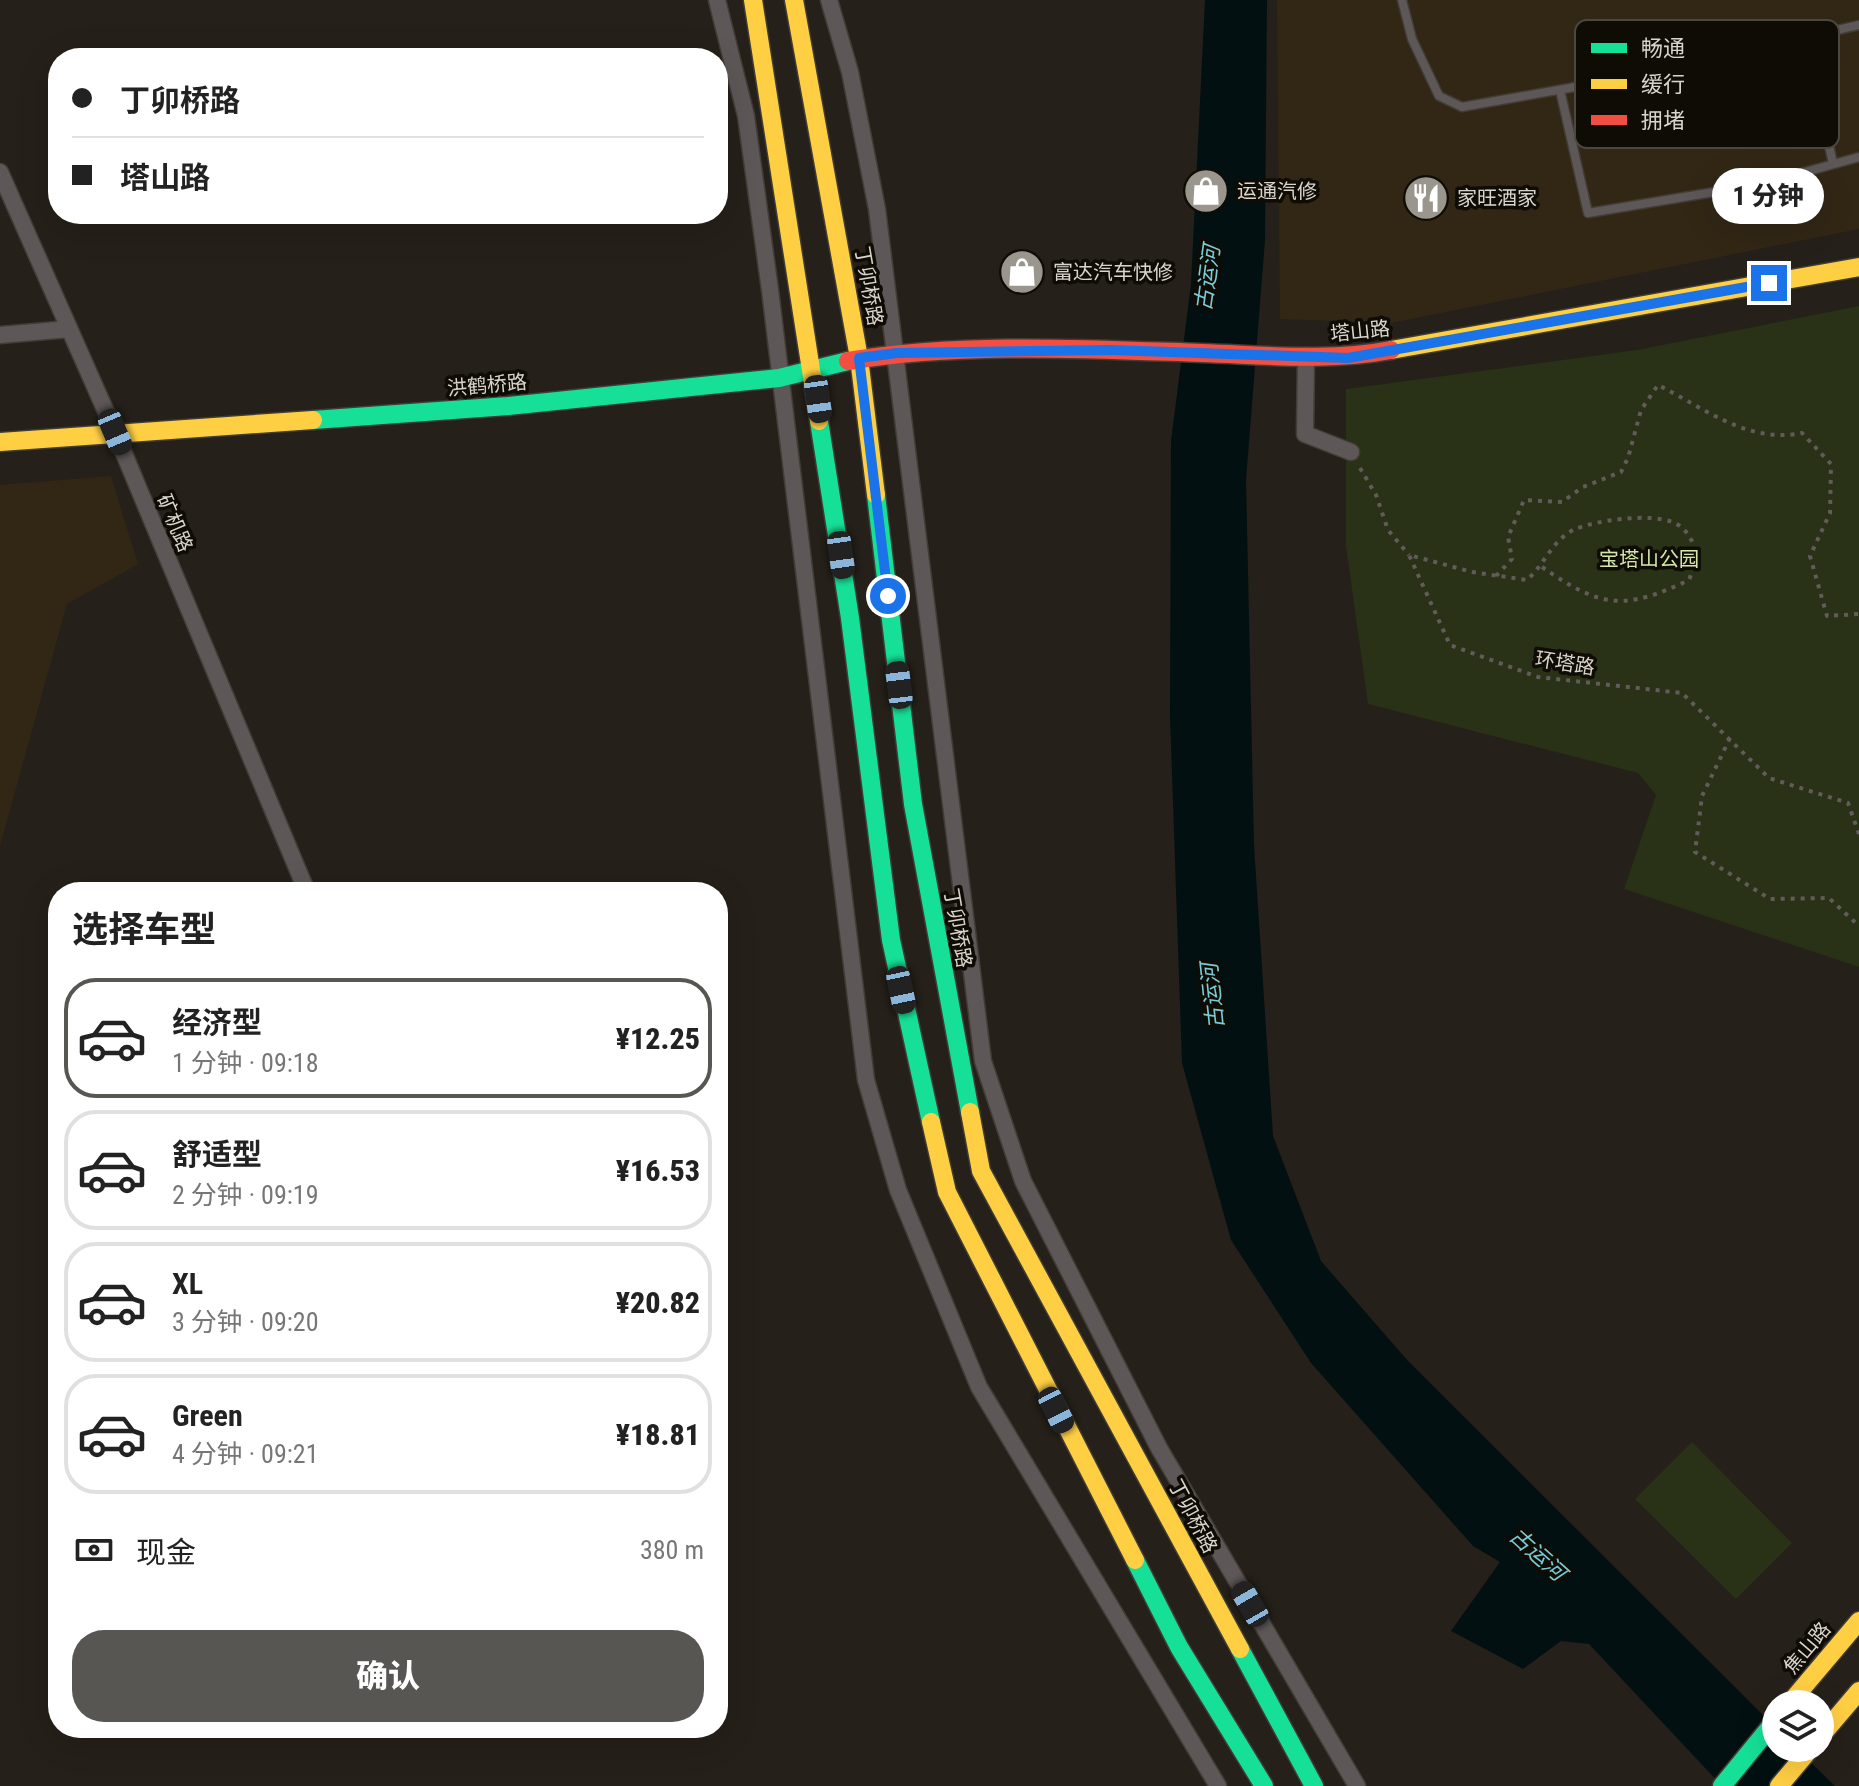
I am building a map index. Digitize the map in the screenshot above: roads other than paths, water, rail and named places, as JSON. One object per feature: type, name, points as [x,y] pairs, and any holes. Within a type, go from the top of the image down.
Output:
[{"type":"main road","points":[[753,0],[814,367],[891,940],[947,1192],[1179,1647],[1264,1786]]},
{"type":"main road","name":"丁卯桥路","points":[[794,0],[859,358],[913,804],[981,1171],[1314,1786]]},
{"type":"main road","name":"塔山路","points":[[859,358],[897,353],[1111,350],[1348,358],[1859,267]]},
{"type":"main road","name":"洪鹤桥路","points":[[0,442],[508,406],[779,378],[859,358]]},
{"type":"main road","name":"焦山路","points":[[1801,1690],[1859,1621]]},
{"type":"main road","points":[[1834,1721],[1854,1697]]},
{"type":"main road","points":[[1722,1786],[1762,1737]]},
{"type":"main road","points":[[1779,1786],[1799,1762]]},
{"type":"street","points":[[717,0],[746,116],[866,1080],[898,1190],[979,1387],[1218,1786]]},
{"type":"street","points":[[829,0],[850,72],[877,209],[983,1061],[1023,1181],[1159,1448],[1357,1786]]},
{"type":"street","name":"矿机路","points":[[0,172],[115,432],[303,882]]},
{"type":"street","points":[[0,335],[69,329]]},
{"type":"street","points":[[1306,356],[1305,434],[1351,452]]},
{"type":"lane","points":[[1402,0],[1412,39],[1439,96],[1462,107],[1575,87]]},
{"type":"lane","points":[[1839,30],[1859,25]]},
{"type":"lane","points":[[1560,90],[1588,213],[1762,184],[1859,157]]},
{"type":"lane","points":[[1830,148],[1833,164]]},
{"type":"water","name":"古运河","points":[[1205,0],[1267,0],[1265,240],[1246,480],[1254,845],[1273,1136],[1321,1261],[1408,1361],[1762,1714],[1762,1762],[1810,1762],[1835,1786],[1722,1786],[1589,1644],[1561,1641],[1523,1669],[1451,1631],[1500,1562],[1473,1546],[1311,1363],[1231,1240],[1182,1063],[1170,716],[1171,441],[1191,284]]},
{"type":"place","name":"运通汽修","points":[[1206,191]]},
{"type":"place","name":"家旺酒家","points":[[1426,198]]},
{"type":"place","name":"富达汽车快修","points":[[1022,272]]},
{"type":"park label","name":"宝塔山公园","points":[[1649,559]]}]
